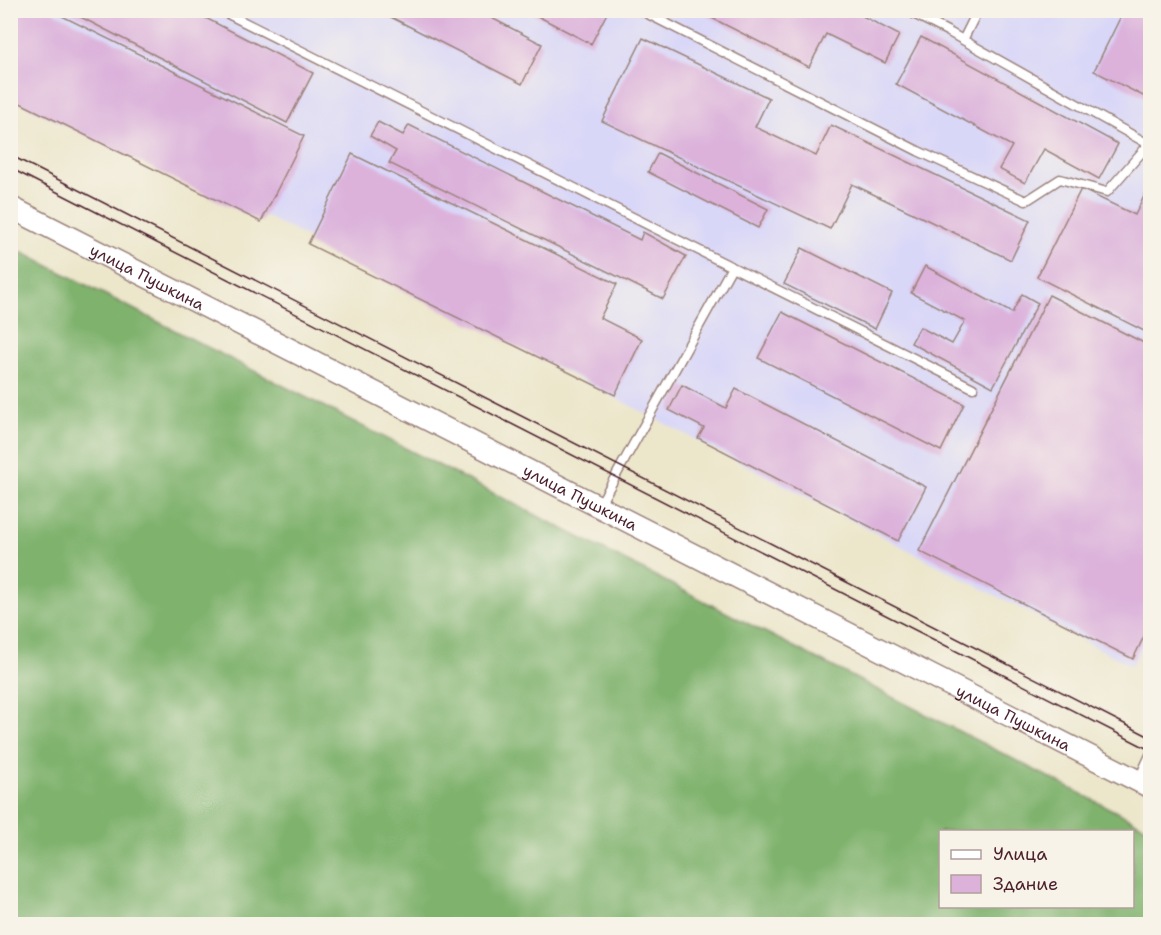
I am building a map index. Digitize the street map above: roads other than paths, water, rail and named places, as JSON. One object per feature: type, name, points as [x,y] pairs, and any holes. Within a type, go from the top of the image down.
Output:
[{"type":"street","name":"улица Пушкина","points":[[10,207],[1144,784]]},
{"type":"lane","points":[[220,10],[973,388]]},
{"type":"lane","points":[[640,10],[918,151],[1026,201],[1060,179],[1107,192],[1150,145],[906,10]]},
{"type":"lane","points":[[963,40],[978,10]]},
{"type":"lane","points":[[598,506],[732,267]]},
{"type":"lane","points":[[1144,784],[1150,755]]},
{"type":"tram line","points":[[10,155],[1150,737]]},
{"type":"tram line","points":[[10,168],[1150,750]]}]
